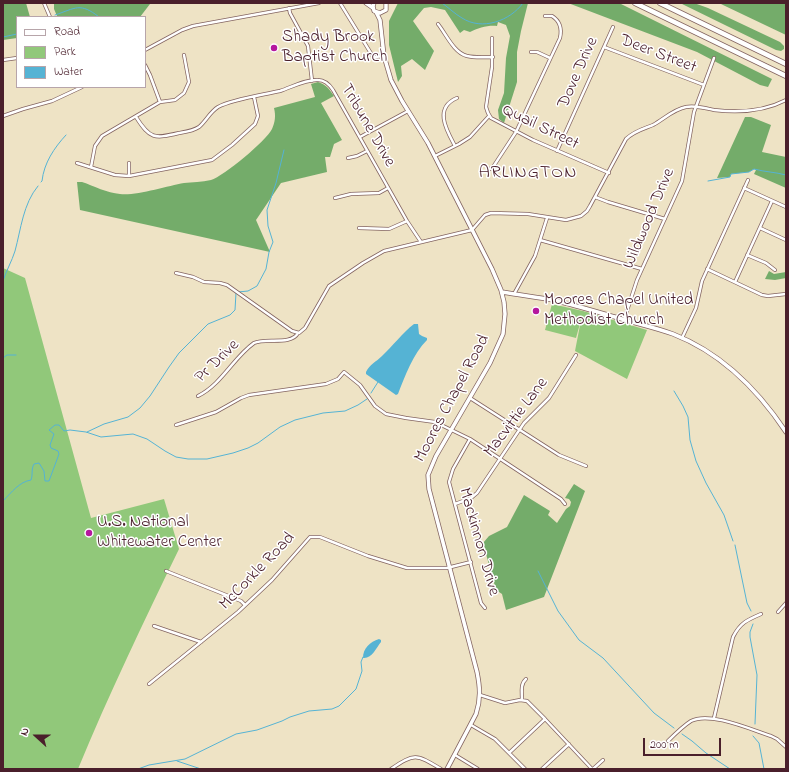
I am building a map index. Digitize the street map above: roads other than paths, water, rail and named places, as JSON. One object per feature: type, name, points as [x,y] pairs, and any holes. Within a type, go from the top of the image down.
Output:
[{"type":"highway","points":[[635,3],[786,76]]},
{"type":"highway","points":[[660,3],[786,64]]},
{"type":"main road","points":[[366,3],[372,3],[375,10]]},
{"type":"main road","points":[[366,3],[380,13],[385,12]]},
{"type":"main road","points":[[380,20],[387,7],[386,3]]},
{"type":"main road","name":"Moores Chapel Road","points":[[375,10],[380,20],[384,56],[391,80],[422,133],[492,269],[502,292],[505,314],[503,334],[496,350],[451,429],[430,468],[427,478],[477,672],[480,695],[477,710],[447,769]]},
{"type":"main road","points":[[502,292],[552,300],[657,329],[682,338],[713,355],[745,381],[762,399],[785,429]]},
{"type":"street","points":[[44,3],[50,16]]},
{"type":"street","points":[[305,6],[312,3]]},
{"type":"street","points":[[146,49],[182,30],[194,26],[320,3]]},
{"type":"street","points":[[340,3],[372,55],[375,57],[384,56]]},
{"type":"street","points":[[288,8],[308,46],[312,81]]},
{"type":"street","points":[[488,170],[493,167],[516,132],[560,38],[561,30],[555,17],[550,15],[545,16]]},
{"type":"street","points":[[438,24],[460,53],[470,57],[493,57]]},
{"type":"street","name":"Dove Drive","points":[[557,151],[613,27]]},
{"type":"street","name":"Quail Street","points":[[492,38],[493,57],[486,103],[486,110],[489,116],[516,132],[609,174]]},
{"type":"street","name":"Deer Street","points":[[604,47],[704,85]]},
{"type":"street","points":[[531,52],[537,52],[550,58]]},
{"type":"street","points":[[91,167],[95,146],[99,139],[160,102],[175,100],[186,91],[189,82],[184,55]]},
{"type":"street","points":[[3,60],[16,58]]},
{"type":"street","name":"Wildwood Drive","points":[[624,320],[632,292],[666,219],[684,175],[696,107],[714,58]]},
{"type":"street","points":[[146,67],[160,102]]},
{"type":"street","name":"Tribune Drive","points":[[136,116],[148,132],[155,136],[165,136],[194,130],[219,107],[312,81],[321,80],[331,87],[407,221],[421,242]]},
{"type":"street","points":[[3,116],[52,101],[80,88]]},
{"type":"street","points":[[77,163],[116,175],[129,176],[212,160],[232,145],[255,124],[258,116],[254,97]]},
{"type":"street","points":[[455,146],[445,126],[443,116],[448,104],[456,98]]},
{"type":"street","points":[[176,273],[204,282],[227,285],[292,331],[298,333],[305,328],[329,286],[384,251],[472,230],[485,215],[491,213],[528,214],[566,220],[578,217],[587,211],[609,174],[624,143],[633,133],[654,124],[679,109],[696,107],[729,112],[756,110],[778,104],[786,100]]},
{"type":"street","points":[[360,137],[409,111]]},
{"type":"street","points":[[434,156],[455,146],[470,136],[489,116]]},
{"type":"street","points":[[348,158],[357,156],[367,151]]},
{"type":"street","points":[[129,163],[129,176]]},
{"type":"street","points":[[682,338],[696,308],[702,281],[707,269],[748,180]]},
{"type":"street","points":[[335,198],[351,194],[380,193],[388,188]]},
{"type":"street","points":[[744,188],[786,207]]},
{"type":"street","points":[[595,197],[666,219]]},
{"type":"street","points":[[735,282],[772,201]]},
{"type":"street","points":[[514,294],[532,262],[547,218]]},
{"type":"street","points":[[359,228],[389,229],[407,221]]},
{"type":"street","points":[[760,228],[786,240]]},
{"type":"street","points":[[540,240],[642,269]]},
{"type":"street","points":[[747,255],[766,263],[775,270]]},
{"type":"street","points":[[707,269],[768,296],[786,294]]},
{"type":"street","name":"Pr Drive","points":[[198,396],[216,383],[235,361],[256,342],[286,339],[294,337],[298,333]]},
{"type":"street","name":"Macvittie Lane","points":[[455,504],[468,500],[476,495],[526,421],[549,398],[576,355]]},
{"type":"street","points":[[176,425],[216,412],[249,395],[326,384],[338,379],[344,372],[360,385],[375,406],[386,414],[428,420],[442,424],[470,439],[561,499],[565,504]]},
{"type":"street","points":[[470,398],[559,455],[586,466]]},
{"type":"street","name":"Mackinnon Drive","points":[[470,439],[449,478],[481,603],[485,608]]},
{"type":"street","name":"McCorkle Road","points":[[149,684],[245,605],[282,569],[306,540],[312,536],[320,537],[402,567],[418,569],[450,568],[471,562]]},
{"type":"street","points":[[166,571],[241,601],[245,605]]},
{"type":"street","points":[[778,612],[786,603]]},
{"type":"street","points":[[714,718],[733,637],[746,620],[761,614]]},
{"type":"street","points":[[154,626],[201,642]]},
{"type":"street","points":[[522,700],[522,685],[526,678]]},
{"type":"street","points":[[480,695],[505,703],[522,700],[529,703],[592,769],[603,760]]},
{"type":"street","points":[[668,741],[692,721],[699,718],[714,718],[771,736],[777,739],[786,748]]},
{"type":"street","points":[[509,753],[545,719]]},
{"type":"street","points":[[470,725],[495,739],[525,769]]},
{"type":"street","points":[[542,769],[569,744]]},
{"type":"street","points":[[455,755],[478,769]]},
{"type":"street","points":[[391,769],[408,758],[416,756],[441,769]]},
{"type":"water","points":[[414,324],[418,324],[419,334],[427,338],[427,340],[414,358],[398,394],[396,395],[366,374],[366,372],[371,365],[382,356],[405,331]]},
{"type":"water","points":[[379,639],[381,642],[374,653],[369,657],[363,658],[364,651],[368,646]]},
{"type":"waterway","points":[[442,3],[459,16],[470,22],[478,24],[487,24],[503,19],[511,15],[523,3]]},
{"type":"waterway","points":[[55,15],[73,9],[82,8],[93,12],[98,16]]},
{"type":"waterway","points":[[3,37],[16,34]]},
{"type":"waterway","points":[[41,182],[50,156],[66,135]]},
{"type":"waterway","points":[[238,292],[248,291],[257,286],[266,269],[269,252],[273,242],[268,226],[267,210],[276,183],[284,150]]},
{"type":"waterway","points":[[708,181],[730,177],[731,174],[749,172],[754,169],[786,175]]},
{"type":"waterway","points":[[3,281],[15,251],[26,209],[38,186]]},
{"type":"waterway","points":[[87,432],[104,424],[128,417],[140,408],[150,396],[179,353],[208,324],[230,315],[235,310],[236,293]]},
{"type":"waterway","points":[[3,358],[7,355],[16,355]]},
{"type":"waterway","points":[[371,393],[378,382]]},
{"type":"waterway","points":[[674,391],[688,417],[690,440],[696,461],[706,483],[724,515],[733,541]]},
{"type":"waterway","points":[[3,501],[19,485],[31,480],[34,464],[39,463],[44,471],[45,481],[49,481],[59,454],[58,451],[51,448],[50,445],[54,434],[49,430],[55,425],[59,425],[64,431],[70,430],[86,432],[101,437],[133,434],[147,439],[176,457],[188,459],[207,459],[248,448],[258,443],[280,427],[295,420],[323,413],[345,411],[367,399]]},
{"type":"waterway","points":[[735,545],[747,603],[751,611]]},
{"type":"waterway","points":[[538,571],[558,611],[579,640],[603,658],[654,713],[674,728]]},
{"type":"waterway","points":[[753,624],[750,637],[757,675],[755,724]]},
{"type":"waterway","points":[[138,769],[149,765],[185,759],[236,734],[257,730],[309,711],[332,709],[339,706],[356,689],[362,671],[361,662],[363,657]]},
{"type":"waterway","points":[[682,734],[706,753],[730,769]]},
{"type":"waterway","points":[[753,736],[759,743],[764,769]]},
{"type":"waterway","points":[[177,761],[201,769]]},
{"type":"place","name":"Shady Brook Baptist Church","points":[[274,48]]},
{"type":"place","name":"Moores Chapel United Methodist Church","points":[[536,311]]},
{"type":"place","name":"U.S. National Whitewater Center","points":[[89,533]]},
{"type":"district","name":"ARLINGTON","points":[[528,174]]}]
